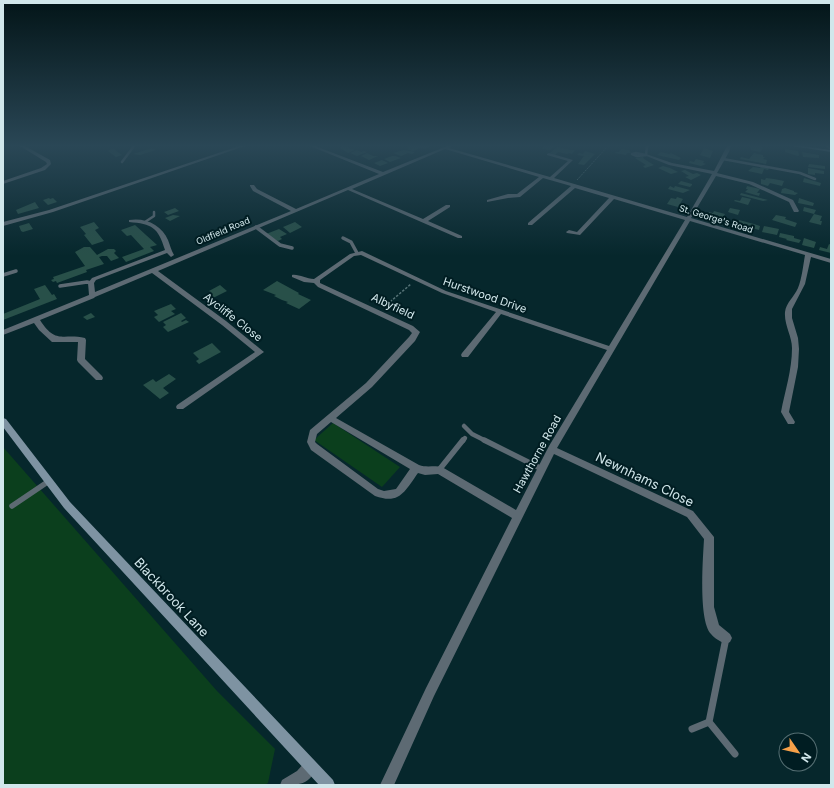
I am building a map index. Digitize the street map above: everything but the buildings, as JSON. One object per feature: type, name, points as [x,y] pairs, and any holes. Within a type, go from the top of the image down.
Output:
[{"type":"street","points":[[3,224],[51,211],[134,183]]},
{"type":"street","name":"Oldfield Road","points":[[3,333],[363,183]]},
{"type":"street","points":[[489,201],[508,196],[518,196],[534,183]]},
{"type":"street","name":"St. George's Road","points":[[563,183],[831,261]]},
{"type":"street","name":"Hawthorne Road","points":[[387,785],[430,692],[552,449],[709,183]]},
{"type":"street","points":[[750,183],[791,201],[796,212]]},
{"type":"street","points":[[252,186],[255,190],[296,211]]},
{"type":"street","points":[[530,224],[574,186]]},
{"type":"street","points":[[349,189],[460,237]]},
{"type":"street","points":[[569,232],[578,234],[613,197]]},
{"type":"street","points":[[424,221],[448,206]]},
{"type":"street","points":[[131,221],[137,220],[145,222],[162,234],[166,240],[168,251],[177,260]]},
{"type":"street","points":[[92,297],[91,283],[104,275],[168,251]]},
{"type":"street","points":[[294,276],[306,281],[317,281],[319,276],[356,253]]},
{"type":"street","name":"Hurstwood Drive","points":[[356,253],[362,253],[444,292],[611,349]]},
{"type":"street","points":[[791,422],[785,412],[796,356],[796,342],[790,327],[788,311],[804,280],[808,255]]},
{"type":"street","name":"Aycliffe Close","points":[[154,270],[260,352],[180,407]]},
{"type":"street","name":"Albyfield","points":[[317,281],[320,286],[415,330],[415,336],[369,385],[313,432],[311,442],[314,447],[375,492],[390,496],[396,494],[405,485],[416,468]]},
{"type":"street","points":[[465,355],[500,311]]},
{"type":"street","points":[[36,320],[41,328],[55,340],[82,340],[81,360],[99,378]]},
{"type":"street","points":[[330,418],[416,468],[425,471],[439,470],[518,516]]},
{"type":"street","name":"Blackbrook Lane","points":[[3,421],[49,481],[106,548],[328,785]]},
{"type":"street","name":"Newnhams Close","points":[[552,449],[690,514],[709,538],[708,607],[714,629],[726,638]]},
{"type":"street","points":[[287,785],[302,776],[310,767]]},
{"type":"lane","points":[[145,222],[154,216],[154,212]]},
{"type":"lane","points":[[256,227],[280,245],[292,248]]},
{"type":"lane","points":[[343,238],[351,242],[356,253]]},
{"type":"lane","points":[[3,275],[16,271]]},
{"type":"lane","points":[[60,286],[87,282],[91,283]]},
{"type":"lane","points":[[464,426],[472,434],[542,469]]},
{"type":"lane","points":[[439,470],[465,438]]},
{"type":"lane","points":[[12,506],[49,481]]},
{"type":"lane","points":[[726,638],[709,722],[734,754]]},
{"type":"lane","points":[[692,729],[709,722]]},
{"type":"path","points":[[377,313],[417,279]]},
{"type":"green space","points":[[333,423],[400,467],[382,487],[314,440]]},
{"type":"green space","points":[[3,447],[217,691],[275,749],[268,783],[265,785],[3,785]]}]
